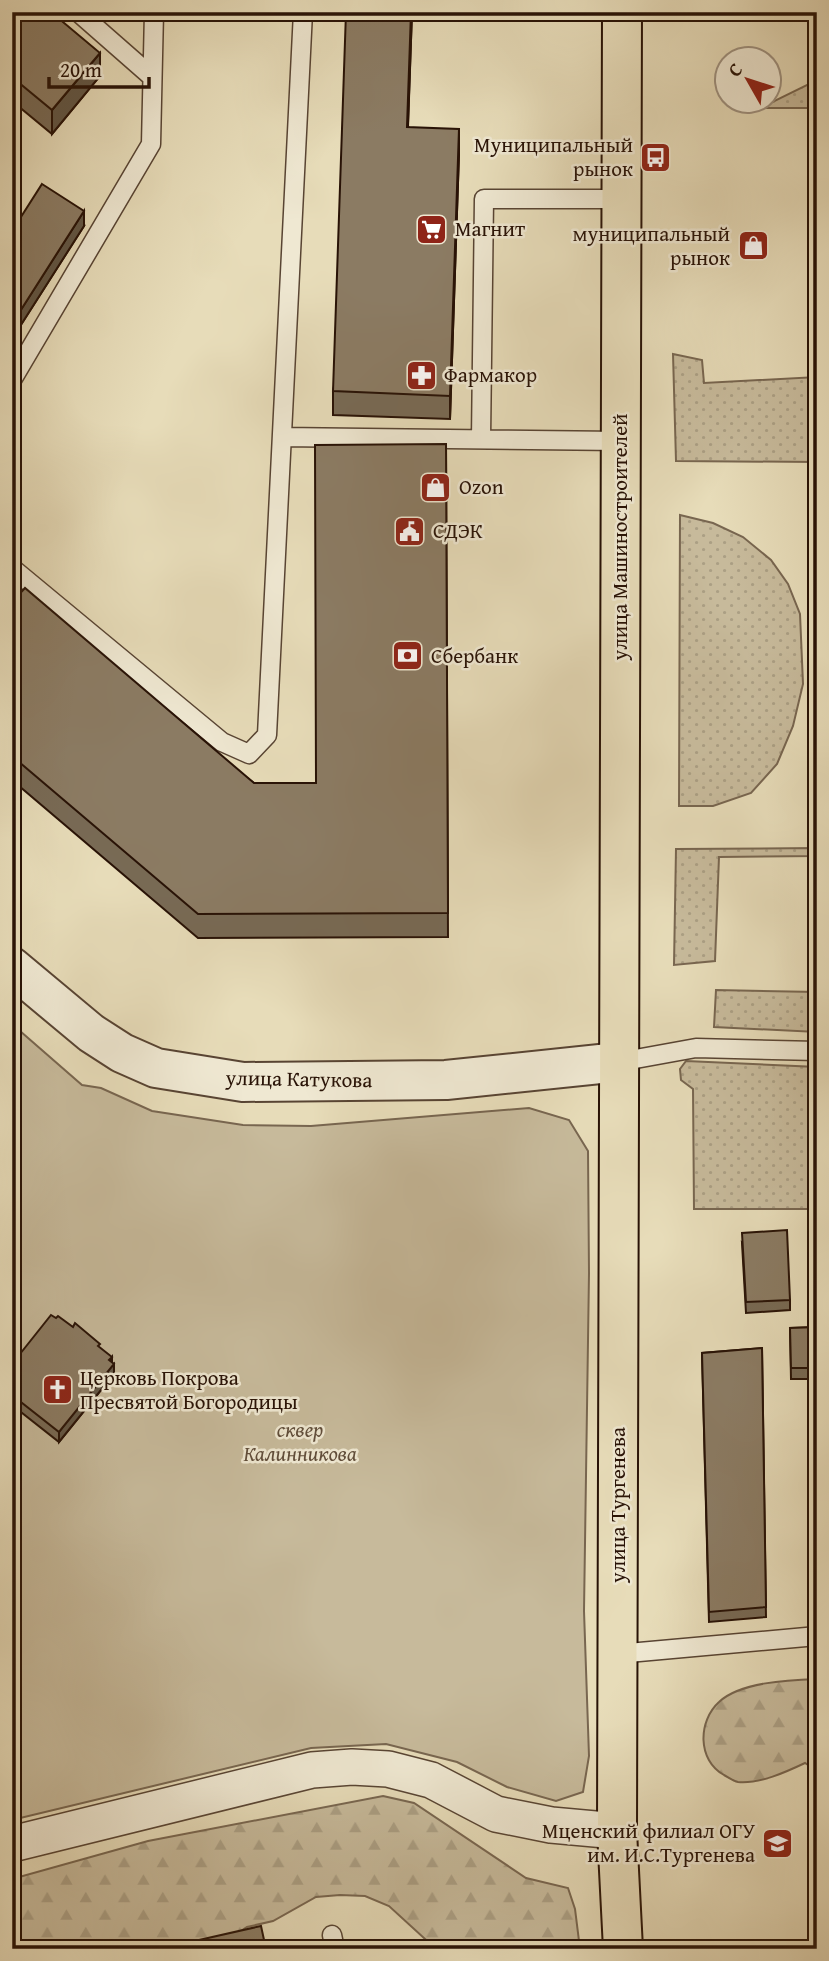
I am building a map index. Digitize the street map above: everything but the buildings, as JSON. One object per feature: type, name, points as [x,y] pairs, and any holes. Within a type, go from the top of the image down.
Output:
[{"type":"main road","name":"улица Машиностроителей","points":[[619,1062],[622,12]]},
{"type":"main road","name":"улица Тургенева","points":[[619,1062],[617,1831],[623,1949]]},
{"type":"street","name":"улица Катукова","points":[[12,967],[91,1033],[122,1053],[156,1068],[243,1083],[446,1080],[619,1062]]},
{"type":"street","points":[[12,1844],[312,1770],[352,1767],[388,1769],[431,1780],[496,1814],[551,1825],[617,1831]]},
{"type":"lane","points":[[78,12],[151,76]]},
{"type":"lane","points":[[12,380],[151,144],[154,12]]},
{"type":"lane","points":[[12,568],[222,742],[249,754],[267,735],[303,12]]},
{"type":"lane","points":[[481,439],[484,199],[620,199]]},
{"type":"lane","points":[[282,436],[620,441]]},
{"type":"lane","points":[[619,1062],[696,1048],[817,1051]]},
{"type":"lane","points":[[617,1654],[817,1636]]},
{"type":"green space","points":[[817,80],[817,108],[784,108],[784,96]]},
{"type":"green space","points":[[673,354],[702,360],[704,383],[817,377],[815,462],[676,461]]},
{"type":"green space","points":[[680,515],[713,523],[743,537],[771,560],[788,584],[800,614],[803,684],[793,726],[777,764],[751,793],[713,806],[679,806]]},
{"type":"green space","points":[[817,848],[817,856],[719,857],[715,961],[674,965],[676,849]]},
{"type":"green space","points":[[716,990],[817,992],[817,1032],[714,1027]]},
{"type":"green space","name":"сквер Калинникова","points":[[12,1024],[82,1085],[101,1088],[152,1111],[243,1125],[311,1126],[529,1108],[569,1120],[588,1151],[584,1611],[589,1756],[583,1792],[556,1801],[507,1787],[457,1762],[386,1744],[311,1748],[12,1820]]},
{"type":"green space","points":[[686,1061],[817,1067],[817,1209],[694,1209],[693,1089],[681,1080],[680,1069]]},
{"type":"green space","points":[[817,1679],[817,1771],[805,1763],[764,1779],[738,1782],[715,1768],[709,1760],[703,1740],[707,1719],[719,1702],[728,1695],[752,1686]]},
{"type":"green space","points":[[383,1796],[414,1803],[526,1878],[568,1888],[575,1909],[580,1949],[436,1949],[389,1906],[365,1896],[340,1895],[316,1897],[273,1921],[247,1927],[226,1941],[200,1949],[12,1949],[12,1879],[148,1841]]},
{"type":"place","name":"Муниципальный рынок","points":[[656,157]]},
{"type":"place","name":"Магнит","points":[[432,229]]},
{"type":"place","name":"муниципальный рынок","points":[[753,246]]},
{"type":"place","name":"Фармакор","points":[[421,375]]},
{"type":"place","name":"Ozon","points":[[436,487]]},
{"type":"place","name":"СДЭК","points":[[410,531]]},
{"type":"place","name":"Сбербанк","points":[[408,656]]},
{"type":"place","name":"Церковь Покрова Пресвятой Богородицы","points":[[57,1390]]},
{"type":"place","name":"Мценский филиал ОГУ им. И.С.Тургенева","points":[[778,1843]]}]
